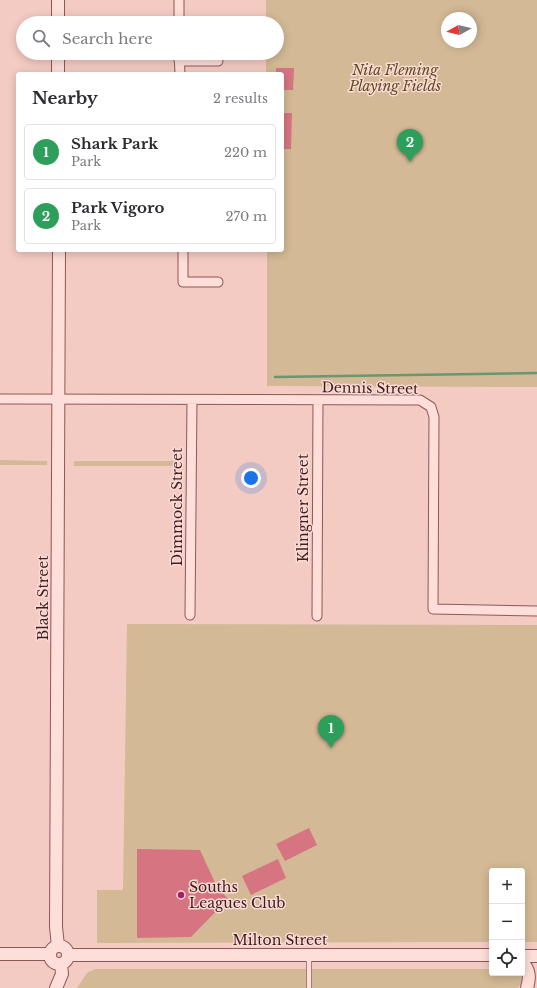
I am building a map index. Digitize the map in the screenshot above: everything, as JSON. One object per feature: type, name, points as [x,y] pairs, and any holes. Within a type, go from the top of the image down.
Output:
[{"type":"street","points":[[58,0],[58,16]]},
{"type":"street","points":[[179,0],[179,16]]},
{"type":"street","points":[[58,60],[58,72]]},
{"type":"street","points":[[179,60],[180,72]]},
{"type":"street","points":[[208,60],[218,61]]},
{"type":"street","name":"Black Street","points":[[54,950],[56,938],[59,252]]},
{"type":"street","points":[[183,252],[183,282],[218,282]]},
{"type":"street","name":"Dennis Street","points":[[0,399],[59,398],[318,401],[420,400],[431,407],[434,418],[433,609],[537,611]]},
{"type":"street","name":"Dimmock Street","points":[[190,615],[192,400]]},
{"type":"street","name":"Klingner Street","points":[[317,616],[318,401]]},
{"type":"street","points":[[0,954],[66,948],[62,974],[56,988]]},
{"type":"street","name":"Milton Street","points":[[64,960],[309,955],[489,955]]},
{"type":"street","points":[[525,956],[537,956]]},
{"type":"street","points":[[525,966],[529,971],[529,980],[526,988]]},
{"type":"lane","points":[[309,955],[309,988]]},
{"type":"green space","name":"Nita Fleming Playing Fields","points":[[266,0],[537,0],[537,387],[267,386],[267,252],[284,252],[284,72],[266,72],[266,60],[284,60],[284,16],[266,16]]},
{"type":"green space","points":[[0,460],[47,461],[47,465],[0,465]]},
{"type":"green space","points":[[74,461],[178,461],[178,466],[74,466]]},
{"type":"green space","points":[[127,624],[537,625],[537,942],[525,942],[525,868],[489,868],[489,942],[97,943],[97,890],[123,890]]},
{"type":"green space","points":[[95,969],[489,969],[489,976],[522,976],[524,980],[518,988],[77,988],[87,973]]},
{"type":"building","points":[[276,68],[294,68],[293,90],[284,90],[284,72],[276,72]]},
{"type":"building","points":[[284,113],[292,113],[291,149],[284,149]]},
{"type":"building","points":[[309,828],[317,845],[285,861],[276,844]]},
{"type":"building","name":"Souths Leagues Club","points":[[137,849],[200,850],[217,887],[228,899],[191,937],[137,938]]},
{"type":"building","points":[[278,859],[286,878],[251,895],[242,876]]},
{"type":"waterway","points":[[275,377],[537,373]]},
{"type":"place","name":"Park Vigoro","points":[[410,162]]},
{"type":"place","name":"Shark Park","points":[[331,748]]},
{"type":"place","name":"Souths Leagues Club","points":[[181,895]]}]
